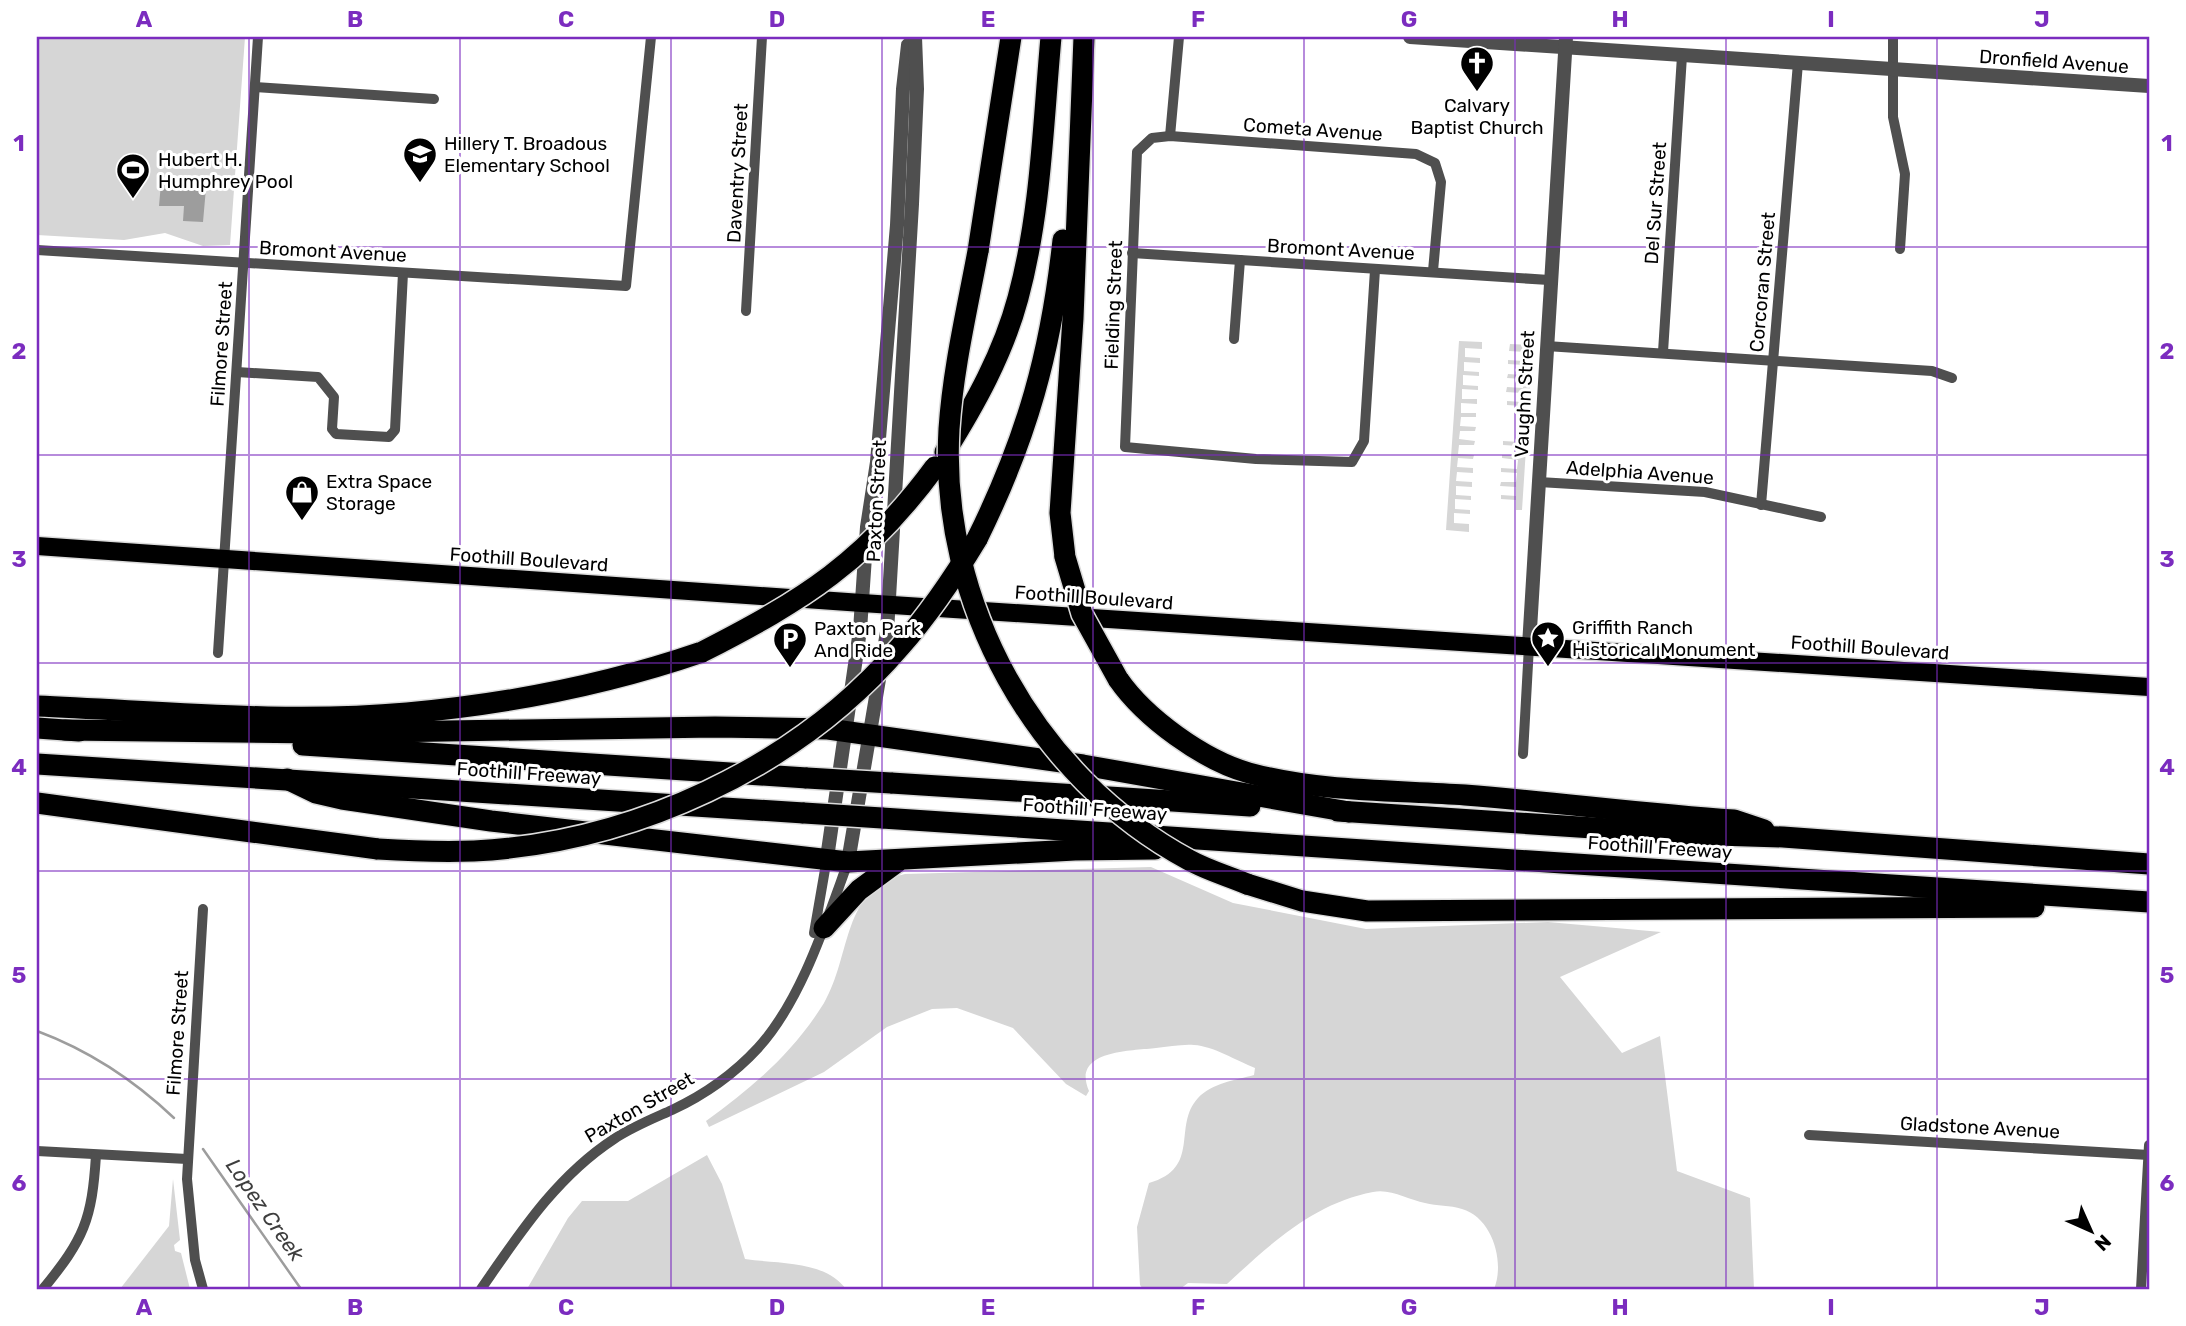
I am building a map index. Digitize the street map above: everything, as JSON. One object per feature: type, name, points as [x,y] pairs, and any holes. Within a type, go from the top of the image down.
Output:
[{"type":"highway","points":[[1012,37],[954,382],[949,469],[959,551],[988,639],[1014,694],[1042,734],[1087,784],[1132,822],[1189,860],[1247,884],[1302,901],[1367,911],[2021,907],[2145,902]]},
{"type":"highway","points":[[37,706],[262,716],[406,713],[538,696],[632,676],[702,652],[793,604],[855,558],[904,509],[935,467],[976,401],[1018,300],[1036,205],[1051,41]]},
{"type":"highway","points":[[37,803],[378,849],[475,851],[573,836],[652,813],[754,768],[833,712],[869,680],[925,615],[977,539],[1006,481],[1032,409],[1049,342],[1083,41]]},
{"type":"highway","points":[[1083,41],[1073,318],[1060,513],[1065,557],[1082,614],[1118,678],[1133,698],[1184,742],[1246,773],[1308,786],[1466,796],[1734,820],[1783,836]]},
{"type":"highway","points":[[65,730],[318,733],[715,727],[845,731],[1096,767],[1349,812]]},
{"type":"highway","name":"Foothill Freeway","points":[[37,728],[1684,834],[1783,836],[2146,863]]},
{"type":"highway","name":"Foothill Freeway","points":[[37,764],[2145,902]]},
{"type":"highway","points":[[287,779],[329,796],[491,821],[848,862],[897,862],[1075,850],[1148,849],[1294,856],[1345,849]]},
{"type":"highway","points":[[824,928],[859,890],[897,862]]},
{"type":"main road","name":"Foothill Boulevard","points":[[37,546],[889,605],[2149,687]]},
{"type":"street","name":"Filmore Street","points":[[218,653],[258,37]]},
{"type":"street","name":"Bromont Avenue","points":[[37,250],[626,286],[651,37]]},
{"type":"street","name":"Daventry Street","points":[[746,311],[762,37]]},
{"type":"street","name":"Paxton Street","points":[[810,956],[827,858],[862,603],[867,527],[883,403],[897,225],[902,89],[909,37]]},
{"type":"street","name":"Paxton Street","points":[[481,1289],[538,1208],[572,1171],[618,1136],[718,1083],[748,1058],[783,1014],[824,928],[848,862],[871,734],[889,605],[912,204],[917,89],[915,37]]},
{"type":"street","points":[[1170,136],[1179,37]]},
{"type":"street","name":"Dronfield Avenue","points":[[1410,37],[1565,42],[1682,55],[2149,86]]},
{"type":"street","points":[[1893,37],[1893,117],[1905,174],[1900,249]]},
{"type":"street","name":"Vaughn Street","points":[[1523,754],[1565,42]]},
{"type":"street","name":"Del Sur Street","points":[[1664,352],[1682,55]]},
{"type":"street","name":"Corcoran Street","points":[[1761,505],[1798,62]]},
{"type":"street","points":[[255,87],[434,99]]},
{"type":"street","name":"Cometa Avenue","points":[[1136,165],[1137,152],[1143,145],[1152,138],[1170,136],[1416,154],[1436,163],[1441,182],[1433,271]]},
{"type":"street","name":"Fielding Street","points":[[1136,165],[1125,447],[1352,462],[1358,456],[1364,441],[1375,270]]},
{"type":"street","name":"Bromont Avenue","points":[[1132,253],[1549,280]]},
{"type":"street","points":[[1234,339],[1240,260]]},
{"type":"street","points":[[237,372],[318,377],[334,397],[332,429],[336,434],[389,437],[395,430],[403,273]]},
{"type":"street","points":[[1546,346],[1932,371],[1952,378]]},
{"type":"street","name":"Adelphia Avenue","points":[[1539,482],[1705,492],[1821,517]]},
{"type":"street","name":"Filmore Street","points":[[203,909],[187,1159],[193,1244],[203,1289]]},
{"type":"street","name":"Gladstone Avenue","points":[[1809,1135],[2148,1155]]},
{"type":"street","points":[[2144,1285],[2149,1145]]},
{"type":"street","points":[[37,1151],[187,1159]]},
{"type":"street","points":[[43,1289],[82,1236],[93,1203],[96,1155]]},
{"type":"shaded area","points":[[37,37],[245,37],[230,245],[203,246],[165,233],[124,240],[37,235]]},
{"type":"shaded area","points":[[161,183],[206,188],[203,222],[183,221],[184,206],[159,206]]},
{"type":"shaded area","points":[[1459,341],[1482,342],[1482,349],[1465,348],[1465,357],[1480,358],[1480,363],[1464,362],[1464,371],[1479,372],[1479,376],[1463,375],[1463,385],[1478,386],[1478,390],[1462,389],[1462,399],[1477,399],[1477,404],[1461,403],[1461,413],[1476,413],[1476,417],[1461,417],[1460,426],[1476,427],[1475,431],[1460,431],[1459,439],[1475,441],[1474,445],[1459,445],[1458,454],[1474,455],[1473,459],[1458,458],[1457,467],[1473,468],[1473,473],[1457,472],[1456,481],[1472,482],[1472,487],[1456,486],[1456,495],[1471,496],[1471,500],[1455,499],[1455,509],[1470,510],[1470,514],[1454,513],[1454,523],[1469,524],[1469,532],[1446,530]]},
{"type":"shaded area","points":[[1510,344],[1533,345],[1528,416],[1522,416],[1522,406],[1507,405],[1507,401],[1522,402],[1522,393],[1506,392],[1507,387],[1523,388],[1523,379],[1507,378],[1508,374],[1523,375],[1524,365],[1508,364],[1508,360],[1524,361],[1525,352],[1509,351]]},
{"type":"shaded area","points":[[1521,432],[1527,433],[1522,510],[1516,510],[1516,500],[1501,499],[1501,495],[1516,496],[1516,487],[1500,486],[1501,482],[1516,482],[1517,473],[1501,472],[1501,468],[1517,469],[1518,460],[1502,458],[1502,455],[1518,455],[1519,446],[1503,445],[1503,441],[1520,442]]},
{"type":"shaded area","points":[[1151,867],[1233,903],[1366,929],[1548,922],[1661,932],[1560,977],[1622,1053],[1660,1036],[1677,1171],[1750,1198],[1754,1289],[1494,1289],[1498,1267],[1494,1243],[1489,1231],[1473,1214],[1462,1209],[1379,1191],[1352,1198],[1312,1216],[1276,1241],[1227,1284],[1188,1283],[1180,1289],[1143,1289],[1140,1285],[1137,1227],[1149,1183],[1165,1176],[1181,1157],[1187,1121],[1198,1098],[1217,1085],[1254,1075],[1255,1068],[1217,1051],[1194,1045],[1119,1052],[1106,1055],[1088,1067],[1086,1078],[1089,1091],[1086,1096],[1066,1084],[1013,1028],[957,1008],[932,1009],[887,1027],[824,1072],[709,1127],[706,1121],[771,1068],[812,1021],[833,984],[859,909],[869,894],[884,882],[905,874]]},
{"type":"shaded area","points":[[707,1155],[722,1184],[745,1259],[813,1268],[837,1280],[846,1289],[527,1289],[568,1218],[582,1201],[628,1201]]},
{"type":"shaded area","points":[[173,1179],[180,1240],[174,1245],[175,1251],[181,1253],[190,1289],[120,1289],[169,1226]]},
{"type":"waterway","name":"Lopez Creek","points":[[37,1031],[110,1067],[174,1118]]},
{"type":"waterway","name":"Lopez Creek","points":[[203,1149],[301,1289]]},
{"type":"place","name":"Calvary Baptist Church","points":[[1477,93]]},
{"type":"place","name":"Hillery T. Broadous Elementary School","points":[[420,184]]},
{"type":"place","name":"Hubert H. Humphrey Pool","points":[[133,200]]},
{"type":"place","name":"Extra Space Storage","points":[[302,522]]},
{"type":"place","name":"Griffith Ranch Historical Monument","points":[[1548,668]]},
{"type":"place","name":"Paxton Park And Ride","points":[[790,669]]}]
